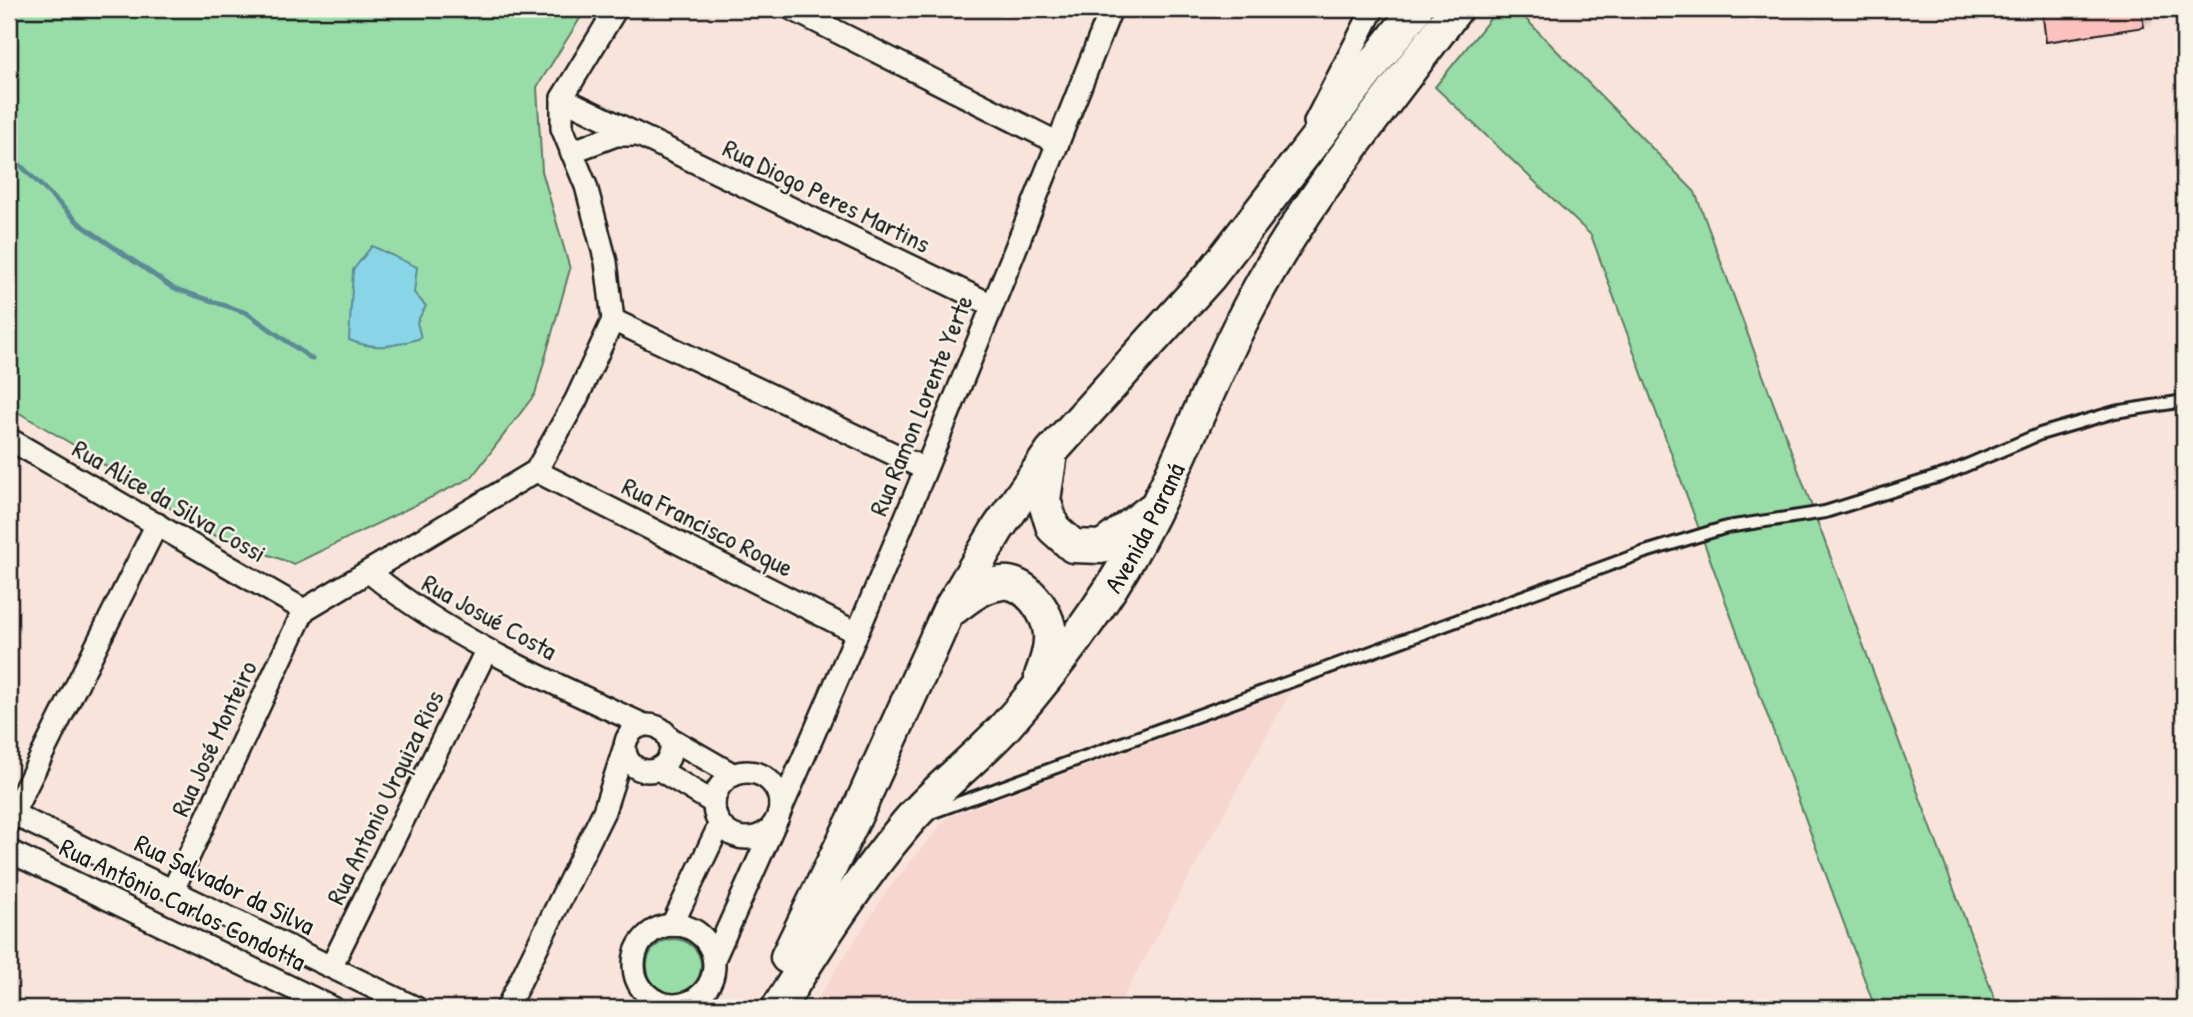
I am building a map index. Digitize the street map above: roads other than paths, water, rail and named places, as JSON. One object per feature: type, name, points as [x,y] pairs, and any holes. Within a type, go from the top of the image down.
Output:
[{"type":"main road","points":[[758,1008],[803,928],[908,694],[948,612],[997,530],[1051,452],[1210,276],[1416,9]]},
{"type":"main road","name":"Avenida Paraná","points":[[778,1008],[839,913],[909,821],[1002,729],[1097,609],[1161,501],[1221,363],[1249,307],[1298,223],[1456,9]]},
{"type":"main road","points":[[1051,452],[1044,500],[1053,528],[1073,546],[1102,547],[1161,501]]},
{"type":"main road","points":[[948,612],[983,587],[1005,582],[1026,591],[1042,609],[1050,632],[1048,658],[1037,687]]},
{"type":"street","points":[[304,610],[536,471],[576,400],[613,320],[606,262],[586,186],[562,128],[562,98],[617,9]]},
{"type":"street","points":[[792,9],[1058,143]]},
{"type":"street","name":"Rua Ramon Lorente Yerte","points":[[714,959],[777,820],[925,469],[1111,9]]},
{"type":"street","points":[[1289,175],[1373,9]]},
{"type":"street","name":"Rua Diogo Peres Martins","points":[[562,98],[992,305]]},
{"type":"street","points":[[571,152],[616,135],[639,135]]},
{"type":"street","points":[[586,186],[584,165],[597,141]]},
{"type":"street","points":[[613,320],[925,469]]},
{"type":"street","name":"Rua Alice da Silva Cossi","points":[[9,439],[304,610]]},
{"type":"street","name":"Rua Francisco Roque","points":[[536,471],[855,632]]},
{"type":"street","points":[[10,816],[157,524]]},
{"type":"street","name":"Rua Josué Costa","points":[[369,572],[405,602],[486,651],[644,725]]},
{"type":"street","name":"Rua José Monteiro","points":[[173,890],[304,610]]},
{"type":"street","name":"Rua Antonio Urquiza Rios","points":[[331,967],[486,651]]},
{"type":"street","name":"Rua Josué Costa","points":[[590,701],[625,743]]},
{"type":"street","points":[[507,1008],[604,811],[625,743],[644,725],[658,727],[668,737],[734,775]]},
{"type":"street","points":[[604,811],[650,770],[668,758],[668,737]]},
{"type":"street","points":[[625,743],[629,762],[714,803]]},
{"type":"street","points":[[757,773],[775,786],[780,803],[777,820],[761,836],[738,838],[720,824],[714,803],[720,786],[734,775],[757,773]]},
{"type":"street","name":"Rua Salvador da Silva","points":[[10,816],[173,890],[415,1008]]},
{"type":"street","points":[[672,925],[720,824]]},
{"type":"street","name":"Rua Antônio Carlos Condotta","points":[[9,851],[333,1008]]},
{"type":"street","points":[[672,925],[684,926],[704,938],[714,959],[713,974],[696,1002],[677,1005],[643,1001],[635,957],[649,935],[672,925]]},
{"type":"lane","points":[[909,821],[1642,553],[1727,527],[1825,512],[1946,474],[2040,434],[2115,412],[2184,401]]},
{"type":"water","points":[[372,246],[417,267],[414,293],[426,306],[417,322],[421,338],[385,346],[349,340],[353,270]]},
{"type":"waterway","points":[[9,154],[80,224],[173,288],[247,313],[312,359]]}]
